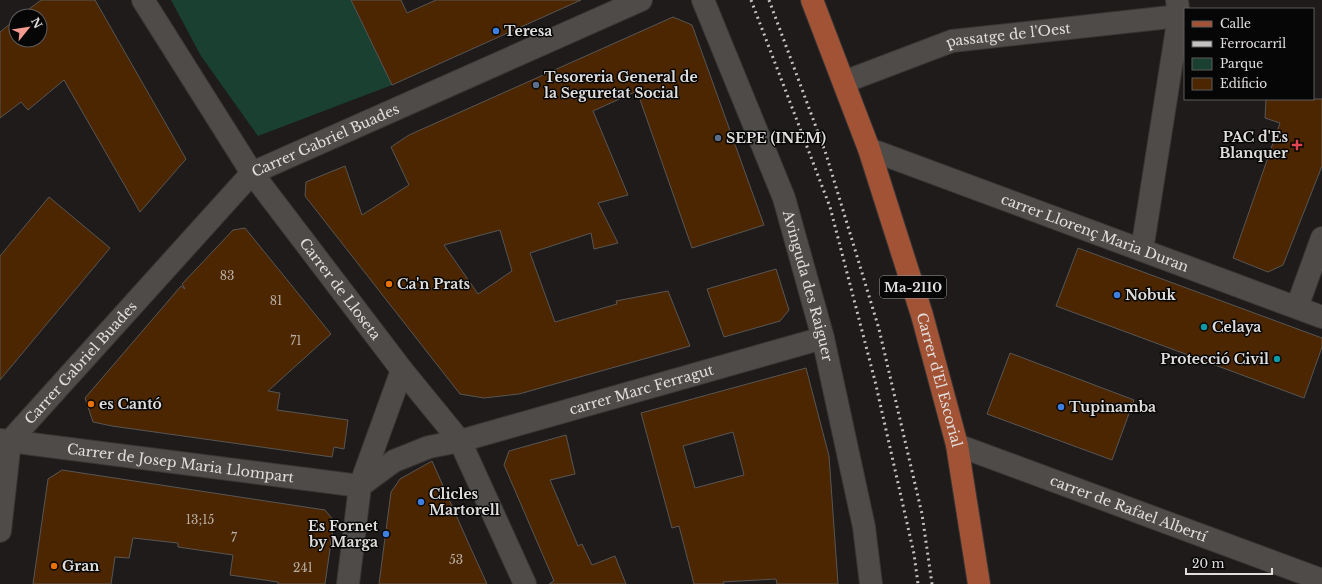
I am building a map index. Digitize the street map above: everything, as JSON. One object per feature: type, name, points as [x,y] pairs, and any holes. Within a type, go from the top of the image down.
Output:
[{"type":"main road","name":"Carrer d'El Escorial","points":[[812,0],[869,149],[922,315],[957,445],[979,584]]},
{"type":"street","name":"Carrer de Lloseta","points":[[143,0],[252,172],[402,370],[460,441],[525,584]]},
{"type":"street","name":"Carrer Gabriel Buades","points":[[5,441],[252,172],[641,0]]},
{"type":"street","name":"Avinguda des Raiguer","points":[[703,0],[784,198],[823,338],[864,526],[871,584]]},
{"type":"street","name":"passatge de l'Oest","points":[[844,82],[952,41],[1178,8]]},
{"type":"street","points":[[1142,250],[1178,8]]},
{"type":"street","name":"carrer Llorenç Maria Duran","points":[[869,149],[1322,317]]},
{"type":"street","points":[[1297,308],[1322,238]]},
{"type":"street","name":"carrer Marc Ferragut","points":[[360,486],[394,461],[429,447],[460,441],[823,338]]},
{"type":"street","points":[[348,584],[360,486],[402,370]]},
{"type":"street","points":[[0,531],[5,441]]},
{"type":"street","name":"Carrer de Josep Maria Llompart","points":[[5,441],[360,486]]},
{"type":"street","name":"carrer de Rafael Albertí","points":[[957,445],[1322,580]]},
{"type":"green space","points":[[171,0],[351,0],[392,85],[258,136],[201,56]]},
{"type":"building","points":[[41,0],[95,0],[186,159],[140,212],[64,80],[28,110],[21,102],[0,118],[0,32],[8,26],[8,48],[48,48],[48,8],[30,8]]},
{"type":"building","points":[[351,0],[401,0],[407,13],[436,0],[581,0],[392,85]]},
{"type":"building","points":[[673,17],[692,25],[764,225],[692,248],[637,91],[593,111],[628,195],[598,203],[618,243],[594,249],[591,233],[530,253],[555,322],[617,304],[616,301],[668,291],[690,346],[519,394],[484,398],[460,394],[305,196],[306,182],[345,166],[362,215],[409,185],[391,147],[409,135]],"holes":[[[500,230],[512,271],[478,294],[444,245]]]},
{"type":"building","name":"PAC d'Es Blanquer","points":[[1322,99],[1322,166],[1283,265],[1268,272],[1233,258],[1280,123],[1265,118],[1266,100]]},
{"type":"building","points":[[49,197],[110,248],[0,380],[0,256]]},
{"type":"building","points":[[245,228],[331,334],[268,391],[280,393],[277,410],[348,420],[344,449],[334,447],[332,457],[112,426],[93,422],[85,398],[181,286],[185,289],[182,284],[233,230]]},
{"type":"building","points":[[1078,248],[1322,338],[1322,347],[1304,398],[1056,306]]},
{"type":"building","points":[[776,269],[789,310],[780,321],[724,337],[707,289]]},
{"type":"building","name":"Tupinamba","points":[[1010,353],[1134,400],[1112,460],[987,414]]},
{"type":"building","points":[[806,368],[829,456],[838,584],[777,584],[776,579],[723,582],[724,584],[694,584],[679,526],[672,528],[641,413]],"holes":[[[733,432],[744,475],[695,488],[683,446]]]},
{"type":"building","points":[[566,435],[575,474],[550,480],[578,546],[582,544],[592,565],[615,556],[626,584],[549,584],[554,581],[504,465],[509,451]]},
{"type":"building","points":[[432,461],[487,584],[379,584],[391,492],[400,479]]},
{"type":"building","points":[[62,470],[325,510],[334,521],[325,584],[278,584],[278,582],[230,575],[233,555],[178,547],[178,543],[133,538],[129,558],[115,557],[111,584],[33,584],[48,479]]},
{"type":"railway","points":[[751,0],[830,207],[875,381],[914,554],[918,584]]},
{"type":"railway","points":[[769,0],[826,154],[879,329],[922,514],[932,584]]},
{"type":"place","name":"Teresa","points":[[496,31]]},
{"type":"place","name":"Tesoreria General de la Seguretat Social","points":[[536,85]]},
{"type":"place","name":"SEPE (INEM)","points":[[718,138]]},
{"type":"place","name":"PAC d'Es Blanquer","points":[[1297,145]]},
{"type":"place","name":"Ca'n Prats","points":[[389,284]]},
{"type":"place","name":"Nobuk","points":[[1117,295]]},
{"type":"place","name":"Celaya","points":[[1204,327]]},
{"type":"place","name":"Protecció Civil","points":[[1277,359]]},
{"type":"place","name":"es Cantó","points":[[91,404]]},
{"type":"place","name":"Tupinamba","points":[[1061,407]]},
{"type":"place","name":"Clicles Martorell","points":[[421,502]]},
{"type":"place","name":"Es Fornet by Marga","points":[[386,534]]},
{"type":"place","name":"Gran","points":[[54,566]]}]
